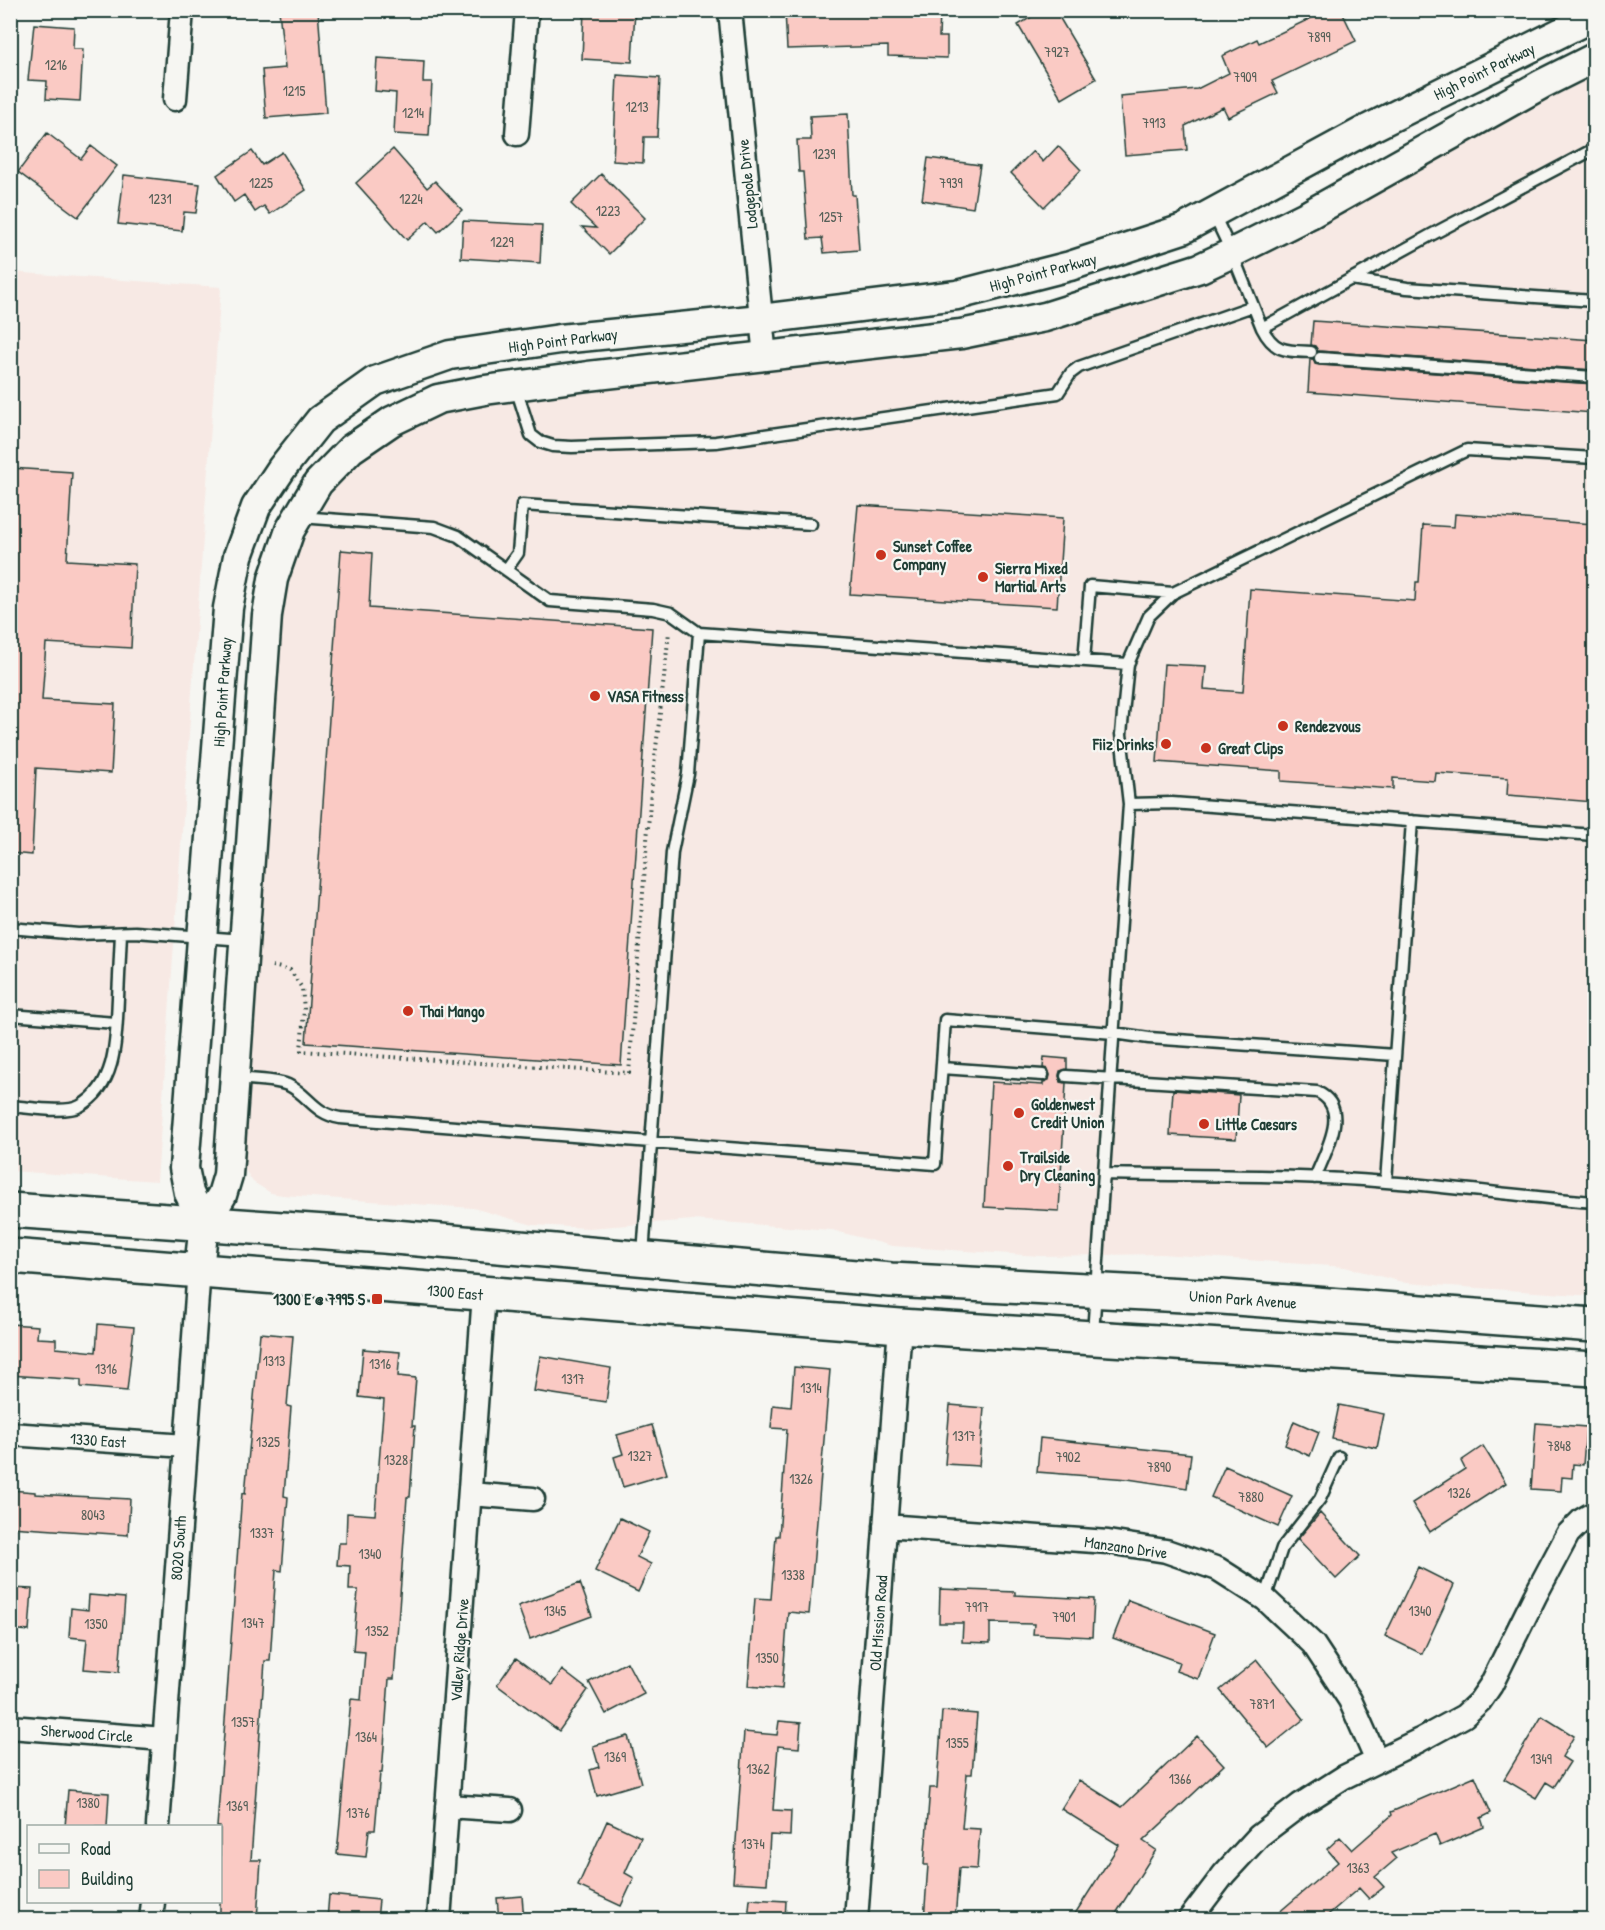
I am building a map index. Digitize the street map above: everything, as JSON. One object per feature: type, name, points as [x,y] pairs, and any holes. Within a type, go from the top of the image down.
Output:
[{"type":"main road","points":[[10,1210],[383,1236],[643,1259]]},
{"type":"main road","name":"1300 East","points":[[10,1256],[199,1269],[484,1294],[900,1326]]},
{"type":"main road","name":"Union Park Avenue","points":[[643,1259],[891,1280],[1222,1297],[1594,1325]]},
{"type":"main road","points":[[900,1326],[1594,1369]]},
{"type":"street","points":[[175,99],[182,10]]},
{"type":"street","points":[[517,134],[527,10]]},
{"type":"street","name":"Lodgepole Drive","points":[[730,10],[765,357]]},
{"type":"street","name":"High Point Parkway","points":[[204,1224],[189,1193],[184,1168],[204,937],[228,608],[238,556],[256,507],[282,468],[320,420],[375,381],[450,355],[560,339],[761,319],[957,295],[1070,266],[1183,229],[1362,132],[1594,16]]},
{"type":"street","points":[[199,1269],[204,1224],[222,1195],[228,1175],[267,615],[273,579],[290,531],[318,483],[351,449],[392,421],[438,399],[516,386],[961,334],[1045,317],[1200,268],[1232,253],[1310,214],[1542,84],[1594,58]]},
{"type":"street","name":"8020 South","points":[[158,1825],[199,1269]]},
{"type":"street","name":"Valley Ridge Drive","points":[[439,1920],[484,1294]]},
{"type":"street","name":"Old Mission Road","points":[[856,1920],[900,1326]]},
{"type":"street","name":"1330 East","points":[[10,1434],[186,1446]]},
{"type":"street","points":[[470,1494],[533,1499]]},
{"type":"street","points":[[1189,1920],[1224,1874],[1259,1836],[1308,1799],[1344,1777],[1464,1716],[1480,1701],[1491,1685],[1568,1534],[1582,1520],[1594,1513]]},
{"type":"street","name":"Manzano Drive","points":[[885,1526],[1108,1542],[1166,1551],[1218,1569],[1265,1599],[1313,1644],[1350,1700],[1377,1761]]},
{"type":"street","name":"Sherwood Circle","points":[[10,1727],[164,1739]]},
{"type":"street","points":[[447,1806],[510,1810]]},
{"type":"street","points":[[151,1920],[153,1903]]},
{"type":"lane","points":[[1262,328],[1594,149]]},
{"type":"lane","points":[[1213,213],[1262,328],[1267,338],[1278,349],[1315,355],[1594,377]]},
{"type":"lane","points":[[1351,279],[1407,288],[1594,301]]},
{"type":"lane","points":[[516,386],[531,435],[540,442],[553,446],[591,447],[716,442],[1058,393],[1071,373],[1079,367],[1252,306]]},
{"type":"lane","points":[[1093,1337],[1129,804],[1121,734],[1128,664],[1149,616],[1173,593],[1467,450],[1594,458]]},
{"type":"lane","points":[[506,570],[518,553],[522,505],[811,524]]},
{"type":"lane","points":[[298,517],[434,527],[458,536],[550,601],[653,609],[671,613],[699,633],[1128,664]]},
{"type":"lane","points":[[1084,660],[1090,586],[1173,593]]},
{"type":"lane","points":[[643,1259],[672,852],[688,774],[699,633]]},
{"type":"lane","points":[[1129,804],[1172,803],[1594,835]]},
{"type":"lane","points":[[1386,1182],[1412,821]]},
{"type":"lane","points":[[10,928],[78,934],[135,932],[245,940]]},
{"type":"lane","points":[[10,1106],[67,1110],[79,1107],[96,1093],[106,1078],[115,1052],[121,933]]},
{"type":"lane","points":[[10,1015],[116,1023]]},
{"type":"lane","points":[[235,1078],[272,1081],[289,1086],[327,1116],[340,1118],[935,1164],[945,1020],[1114,1033],[1161,1039],[1395,1055]]},
{"type":"lane","points":[[942,1068],[1043,1075]]},
{"type":"lane","points":[[1066,1076],[1317,1092],[1326,1096],[1336,1115],[1334,1128],[1315,1178]]},
{"type":"lane","points":[[1104,1174],[1315,1178],[1386,1182],[1594,1202]]},
{"type":"lane","points":[[1265,1599],[1282,1548],[1320,1499],[1339,1457]]},
{"type":"path","points":[[272,966],[290,970],[302,988],[304,1009],[301,1051],[629,1073],[650,802],[671,613]]},
{"type":"shaded area","points":[[1594,73],[1594,1296],[1406,1283],[1345,1267],[1161,1254],[1040,1256],[892,1246],[832,1230],[693,1220],[589,1228],[533,1225],[473,1208],[282,1195],[271,1193],[253,1182],[244,1168],[243,1160],[285,590],[299,548],[336,486],[359,463],[380,446],[414,426],[453,411],[484,404],[947,351],[1044,331],[1145,302],[1192,285],[1319,227]]},
{"type":"shaded area","points":[[10,272],[221,287],[157,1181],[11,1171]]},
{"type":"building","points":[[279,10],[318,10],[326,113],[266,118],[262,70],[285,68]]},
{"type":"building","points":[[584,10],[635,10],[632,62],[582,59]]},
{"type":"building","points":[[785,10],[940,11],[939,37],[947,37],[947,58],[888,56],[888,46],[787,49]]},
{"type":"building","points":[[1043,10],[1055,10],[1096,79],[1062,99],[1018,25]]},
{"type":"building","points":[[1328,10],[1341,10],[1356,41],[1272,81],[1278,93],[1228,117],[1223,107],[1185,126],[1187,150],[1125,155],[1120,96],[1197,89],[1229,73],[1222,56],[1257,39],[1259,43]]},
{"type":"building","points":[[34,24],[74,27],[73,49],[83,49],[80,101],[46,99],[47,81],[28,80]]},
{"type":"building","points":[[377,58],[424,61],[423,82],[432,82],[429,136],[394,134],[396,93],[375,91]]},
{"type":"building","points":[[617,75],[660,78],[657,137],[644,137],[643,163],[613,161]]},
{"type":"building","points":[[848,114],[852,195],[855,195],[859,250],[824,253],[822,238],[808,239],[803,172],[799,172],[797,140],[811,140],[810,116]]},
{"type":"building","points":[[47,133],[81,159],[91,146],[117,166],[78,217],[18,172]]},
{"type":"building","points":[[1058,146],[1081,170],[1044,207],[1011,173],[1033,151],[1043,162]]},
{"type":"building","points":[[393,149],[427,188],[435,181],[462,210],[438,232],[428,221],[407,240],[356,183]]},
{"type":"building","points":[[252,151],[262,165],[282,152],[306,190],[270,214],[264,206],[255,212],[244,195],[234,202],[217,175]]},
{"type":"building","points":[[928,158],[980,165],[973,208],[922,200]]},
{"type":"building","points":[[601,174],[645,218],[609,254],[582,227],[596,228],[571,204]]},
{"type":"building","points":[[124,175],[200,184],[196,213],[184,212],[182,231],[118,224]]},
{"type":"building","points":[[463,221],[542,225],[540,263],[461,258]]},
{"type":"building","points":[[1313,321],[1594,340],[1594,370],[1318,351],[1315,346],[1311,345]]},
{"type":"building","points":[[1310,359],[1319,365],[1594,384],[1594,413],[1308,392]]},
{"type":"building","points":[[10,468],[72,472],[67,560],[135,564],[131,648],[46,643],[42,700],[115,704],[111,773],[36,768],[32,855],[10,853]]},
{"type":"building","points":[[858,505],[1063,518],[1057,607],[850,594]]},
{"type":"building","points":[[1455,514],[1594,524],[1594,802],[1507,795],[1508,778],[1436,773],[1435,781],[1393,778],[1393,789],[1281,781],[1281,771],[1157,762],[1164,664],[1206,666],[1204,689],[1243,692],[1250,589],[1415,601],[1416,582],[1419,582],[1423,525],[1454,527]]},
{"type":"building","points":[[341,550],[372,553],[369,608],[652,628],[621,1065],[306,1043]]},
{"type":"building","points":[[1044,1057],[1067,1059],[1067,1069],[1060,1071],[1059,1076],[1061,1082],[1066,1083],[1059,1211],[984,1207],[991,1082],[1043,1085],[1043,1082],[1049,1080],[1050,1075],[1048,1069],[1043,1068]]},
{"type":"building","points":[[1173,1090],[1239,1095],[1236,1139],[1170,1135]]},
{"type":"building","points":[[10,1324],[38,1326],[37,1338],[56,1339],[56,1348],[96,1352],[98,1324],[134,1327],[127,1391],[81,1387],[81,1380],[10,1375]]},
{"type":"building","points":[[260,1333],[293,1336],[287,1406],[291,1407],[284,1496],[288,1497],[282,1571],[276,1570],[270,1661],[265,1661],[251,1860],[261,1860],[257,1920],[220,1920],[222,1825],[217,1825],[242,1493],[245,1494]]},
{"type":"building","points":[[363,1349],[400,1352],[398,1376],[416,1378],[410,1497],[407,1497],[394,1679],[389,1679],[375,1830],[369,1830],[366,1857],[337,1854],[351,1699],[361,1700],[365,1652],[353,1651],[358,1590],[349,1590],[350,1566],[337,1565],[339,1543],[346,1543],[347,1513],[375,1515],[384,1400],[359,1397]]},
{"type":"building","points":[[540,1356],[611,1368],[606,1402],[534,1391]]},
{"type":"building","points":[[794,1367],[830,1370],[809,1614],[788,1612],[782,1689],[748,1686],[755,1598],[771,1599],[776,1536],[779,1536],[787,1429],[771,1428],[773,1405],[791,1407]]},
{"type":"building","points":[[950,1405],[984,1408],[979,1466],[945,1464]]},
{"type":"building","points":[[1339,1405],[1384,1414],[1377,1448],[1332,1439]]},
{"type":"building","points":[[1294,1421],[1319,1432],[1310,1456],[1285,1445]]},
{"type":"building","points":[[1536,1423],[1586,1427],[1583,1465],[1573,1464],[1572,1478],[1562,1477],[1561,1491],[1531,1489]]},
{"type":"building","points":[[652,1425],[667,1474],[623,1487],[614,1457],[623,1454],[617,1435]]},
{"type":"building","points":[[1040,1438],[1191,1454],[1187,1488],[1128,1479],[1037,1472]]},
{"type":"building","points":[[1483,1446],[1506,1483],[1430,1532],[1412,1503],[1465,1469],[1461,1461]]},
{"type":"building","points":[[1225,1466],[1292,1496],[1278,1527],[1211,1497]]},
{"type":"building","points":[[10,1490],[35,1492],[35,1494],[130,1499],[128,1535],[10,1527]]},
{"type":"building","points":[[1320,1513],[1360,1556],[1336,1579],[1298,1539]]},
{"type":"building","points":[[620,1518],[649,1532],[637,1557],[651,1564],[638,1592],[595,1571]]},
{"type":"building","points":[[1418,1567],[1454,1585],[1422,1654],[1385,1636]]},
{"type":"building","points":[[580,1583],[592,1616],[530,1639],[518,1606]]},
{"type":"building","points":[[10,1588],[32,1589],[29,1631],[10,1629]]},
{"type":"building","points":[[940,1589],[1015,1592],[1015,1595],[1094,1599],[1092,1637],[1033,1634],[1034,1624],[990,1623],[990,1643],[962,1642],[963,1623],[939,1623]]},
{"type":"building","points":[[89,1595],[125,1598],[119,1672],[84,1669],[87,1639],[69,1637],[71,1608],[88,1610]]},
{"type":"building","points":[[1128,1600],[1215,1633],[1198,1679],[1176,1671],[1179,1662],[1113,1638]]},
{"type":"building","points":[[516,1658],[552,1685],[562,1670],[588,1690],[559,1731],[497,1685]]},
{"type":"building","points":[[1257,1660],[1304,1719],[1268,1748],[1220,1690]]},
{"type":"building","points":[[627,1662],[644,1694],[606,1714],[589,1682]]},
{"type":"building","points":[[942,1711],[977,1714],[972,1774],[967,1774],[962,1828],[980,1829],[977,1869],[959,1868],[955,1920],[924,1920],[928,1865],[924,1865],[930,1788],[937,1788]]},
{"type":"building","points":[[1542,1716],[1574,1736],[1562,1757],[1570,1762],[1554,1787],[1546,1782],[1536,1798],[1504,1779]]},
{"type":"building","points":[[779,1721],[801,1723],[799,1748],[778,1746],[773,1810],[791,1811],[790,1836],[770,1835],[767,1884],[733,1882],[744,1732],[777,1735]]},
{"type":"building","points":[[628,1736],[641,1783],[597,1796],[590,1770],[599,1767],[593,1746]]},
{"type":"building","points":[[1197,1736],[1224,1765],[1143,1841],[1156,1850],[1112,1920],[1071,1920],[1119,1845],[1061,1809],[1079,1780],[1122,1807]]},
{"type":"building","points":[[1475,1776],[1491,1813],[1481,1818],[1484,1827],[1440,1846],[1435,1834],[1391,1853],[1396,1859],[1375,1877],[1384,1887],[1369,1899],[1359,1888],[1322,1920],[1270,1920],[1338,1862],[1327,1849],[1340,1837],[1352,1850],[1392,1815],[1391,1812]]},
{"type":"building","points":[[68,1790],[109,1793],[107,1825],[65,1825]]},
{"type":"building","points":[[607,1821],[641,1837],[625,1873],[634,1878],[621,1906],[578,1886]]},
{"type":"building","points":[[329,1895],[379,1900],[377,1920],[327,1920]]},
{"type":"building","points":[[522,1896],[524,1920],[499,1920],[497,1898]]},
{"type":"building","points":[[750,1899],[786,1901],[785,1920],[748,1920]]},
{"type":"place","name":"Sunset Coffee Company","points":[[881,555]]},
{"type":"place","name":"Sierra Mixed Martial Arts","points":[[983,577]]},
{"type":"place","name":"VASA Fitness","points":[[595,696]]},
{"type":"place","name":"Rendezvous","points":[[1283,726]]},
{"type":"place","name":"Fiiz Drinks","points":[[1166,744]]},
{"type":"place","name":"Great Clips","points":[[1206,748]]},
{"type":"place","name":"Thai Mango","points":[[408,1011]]},
{"type":"place","name":"Goldenwest Credit Union","points":[[1019,1113]]},
{"type":"place","name":"Little Caesars","points":[[1204,1124]]},
{"type":"place","name":"Trailside Dry Cleaning","points":[[1008,1166]]},
{"type":"place","name":"1300 E @ 7995 S","points":[[377,1299]]}]
